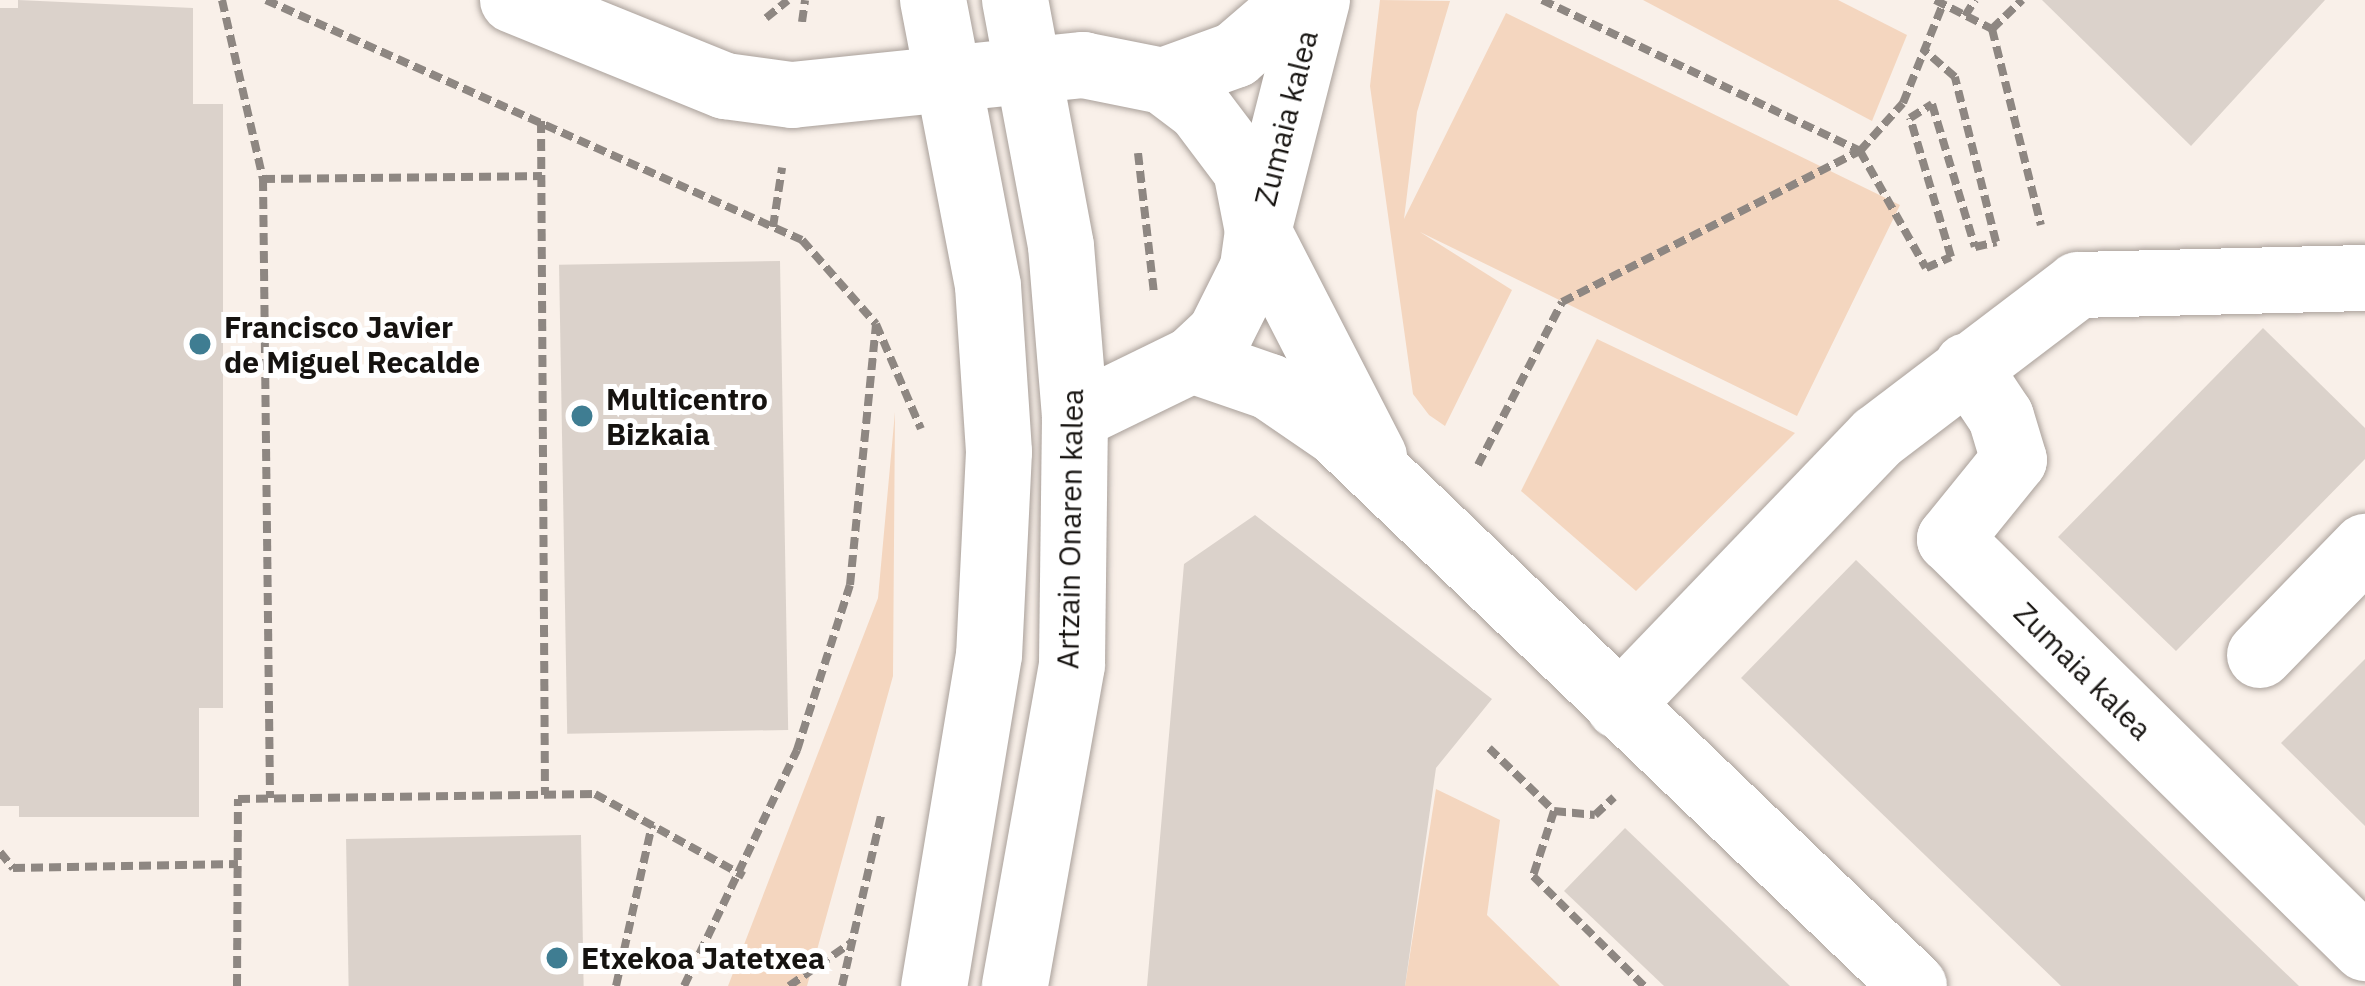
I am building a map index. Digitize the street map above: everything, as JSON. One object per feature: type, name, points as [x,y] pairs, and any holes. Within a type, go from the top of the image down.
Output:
[{"type":"street","points":[[513,0],[725,86],[814,98],[956,83],[1035,69],[1130,69],[1163,81],[1200,109],[1246,170],[1258,231],[1240,303],[1175,339],[1076,417]]},
{"type":"street","points":[[933,0],[956,83],[988,286],[996,592],[967,823],[934,986]]},
{"type":"street","name":"Artzain Onaren kalea","points":[[1015,0],[1035,69],[1076,417],[1072,665],[1015,986]]},
{"type":"street","points":[[1163,81],[1235,55],[1299,0]]},
{"type":"street","name":"Zumaia kalea","points":[[1316,0],[1258,231],[1394,491]]},
{"type":"street","points":[[1619,706],[1878,436],[2078,285],[2365,278]]},
{"type":"street","name":"Zumaia kalea","points":[[1175,339],[1270,387],[1337,433],[1914,986]]},
{"type":"street","name":"Zumaia kalea","points":[[1967,367],[2001,417],[2014,460],[1950,539],[2365,948]]},
{"type":"street","points":[[2260,655],[2365,547]]},
{"type":"path","points":[[222,0],[263,179],[270,798]]},
{"type":"path","points":[[266,0],[802,241],[876,324],[922,455]]},
{"type":"path","points":[[1542,0],[1860,151],[1926,268],[1951,257],[1915,116],[1903,103]]},
{"type":"path","points":[[1965,16],[1975,0]]},
{"type":"path","points":[[1993,29],[2021,0]]},
{"type":"path","points":[[1470,479],[1562,302],[1860,151],[1903,103],[1939,2],[1993,29]]},
{"type":"path","points":[[1993,29],[2044,237]]},
{"type":"path","points":[[1915,116],[1932,104],[1976,247],[1996,242],[1954,77],[1923,50]]},
{"type":"path","points":[[541,121],[545,795]]},
{"type":"path","points":[[1137,141],[1175,339]]},
{"type":"path","points":[[263,179],[542,176]]},
{"type":"path","points":[[684,986],[744,876],[850,585],[876,324]]},
{"type":"path","points":[[1489,748],[1554,811],[1595,815],[1623,788]]},
{"type":"path","points":[[236,986],[238,799],[595,794],[744,876]]},
{"type":"path","points":[[842,986],[886,797]]},
{"type":"path","points":[[1554,811],[1533,876],[1644,986]]},
{"type":"path","points":[[616,986],[652,825]]},
{"type":"path","points":[[0,852],[13,868],[238,864]]},
{"type":"path","points":[[789,986],[852,942]]},
{"type":"shaded area","points":[[1380,0],[1450,1],[1417,112],[1404,219],[1506,13],[1900,205],[1797,416],[1420,232],[1512,290],[1445,426],[1429,415],[1413,394],[1370,86]]},
{"type":"shaded area","points":[[1643,0],[1838,0],[1907,35],[1872,121]]},
{"type":"shaded area","points":[[1597,339],[1795,433],[1636,591],[1521,491]]},
{"type":"shaded area","points":[[895,412],[893,676],[807,986],[728,986],[878,598]]},
{"type":"shaded area","points":[[1436,789],[1500,820],[1487,915],[1560,986],[1405,986]]},
{"type":"building","points":[[18,0],[193,8],[193,104],[223,104],[223,708],[199,708],[199,817],[19,817],[19,806],[0,806],[0,8],[18,8]]},
{"type":"building","points":[[2042,0],[2325,0],[2191,146]]},
{"type":"building","points":[[780,261],[788,730],[567,734],[559,265]]},
{"type":"building","points":[[2263,328],[2365,428],[2365,459],[2176,651],[2058,537]]},
{"type":"building","points":[[1255,515],[1492,699],[1436,768],[1405,986],[1147,986],[1184,564]]},
{"type":"building","points":[[1856,560],[2299,986],[2061,986],[1741,678]]},
{"type":"building","points":[[2365,659],[2365,826],[2281,743]]},
{"type":"building","points":[[1625,828],[1790,986],[1664,986],[1564,891]]},
{"type":"building","points":[[581,835],[584,986],[349,986],[346,839]]},
{"type":"place","name":"Francisco Javier de Miguel Recalde","points":[[200,344]]},
{"type":"place","name":"Multicentro Bizkaia","points":[[582,416]]},
{"type":"place","name":"Etxekoa Jatetxea","points":[[557,958]]}]
